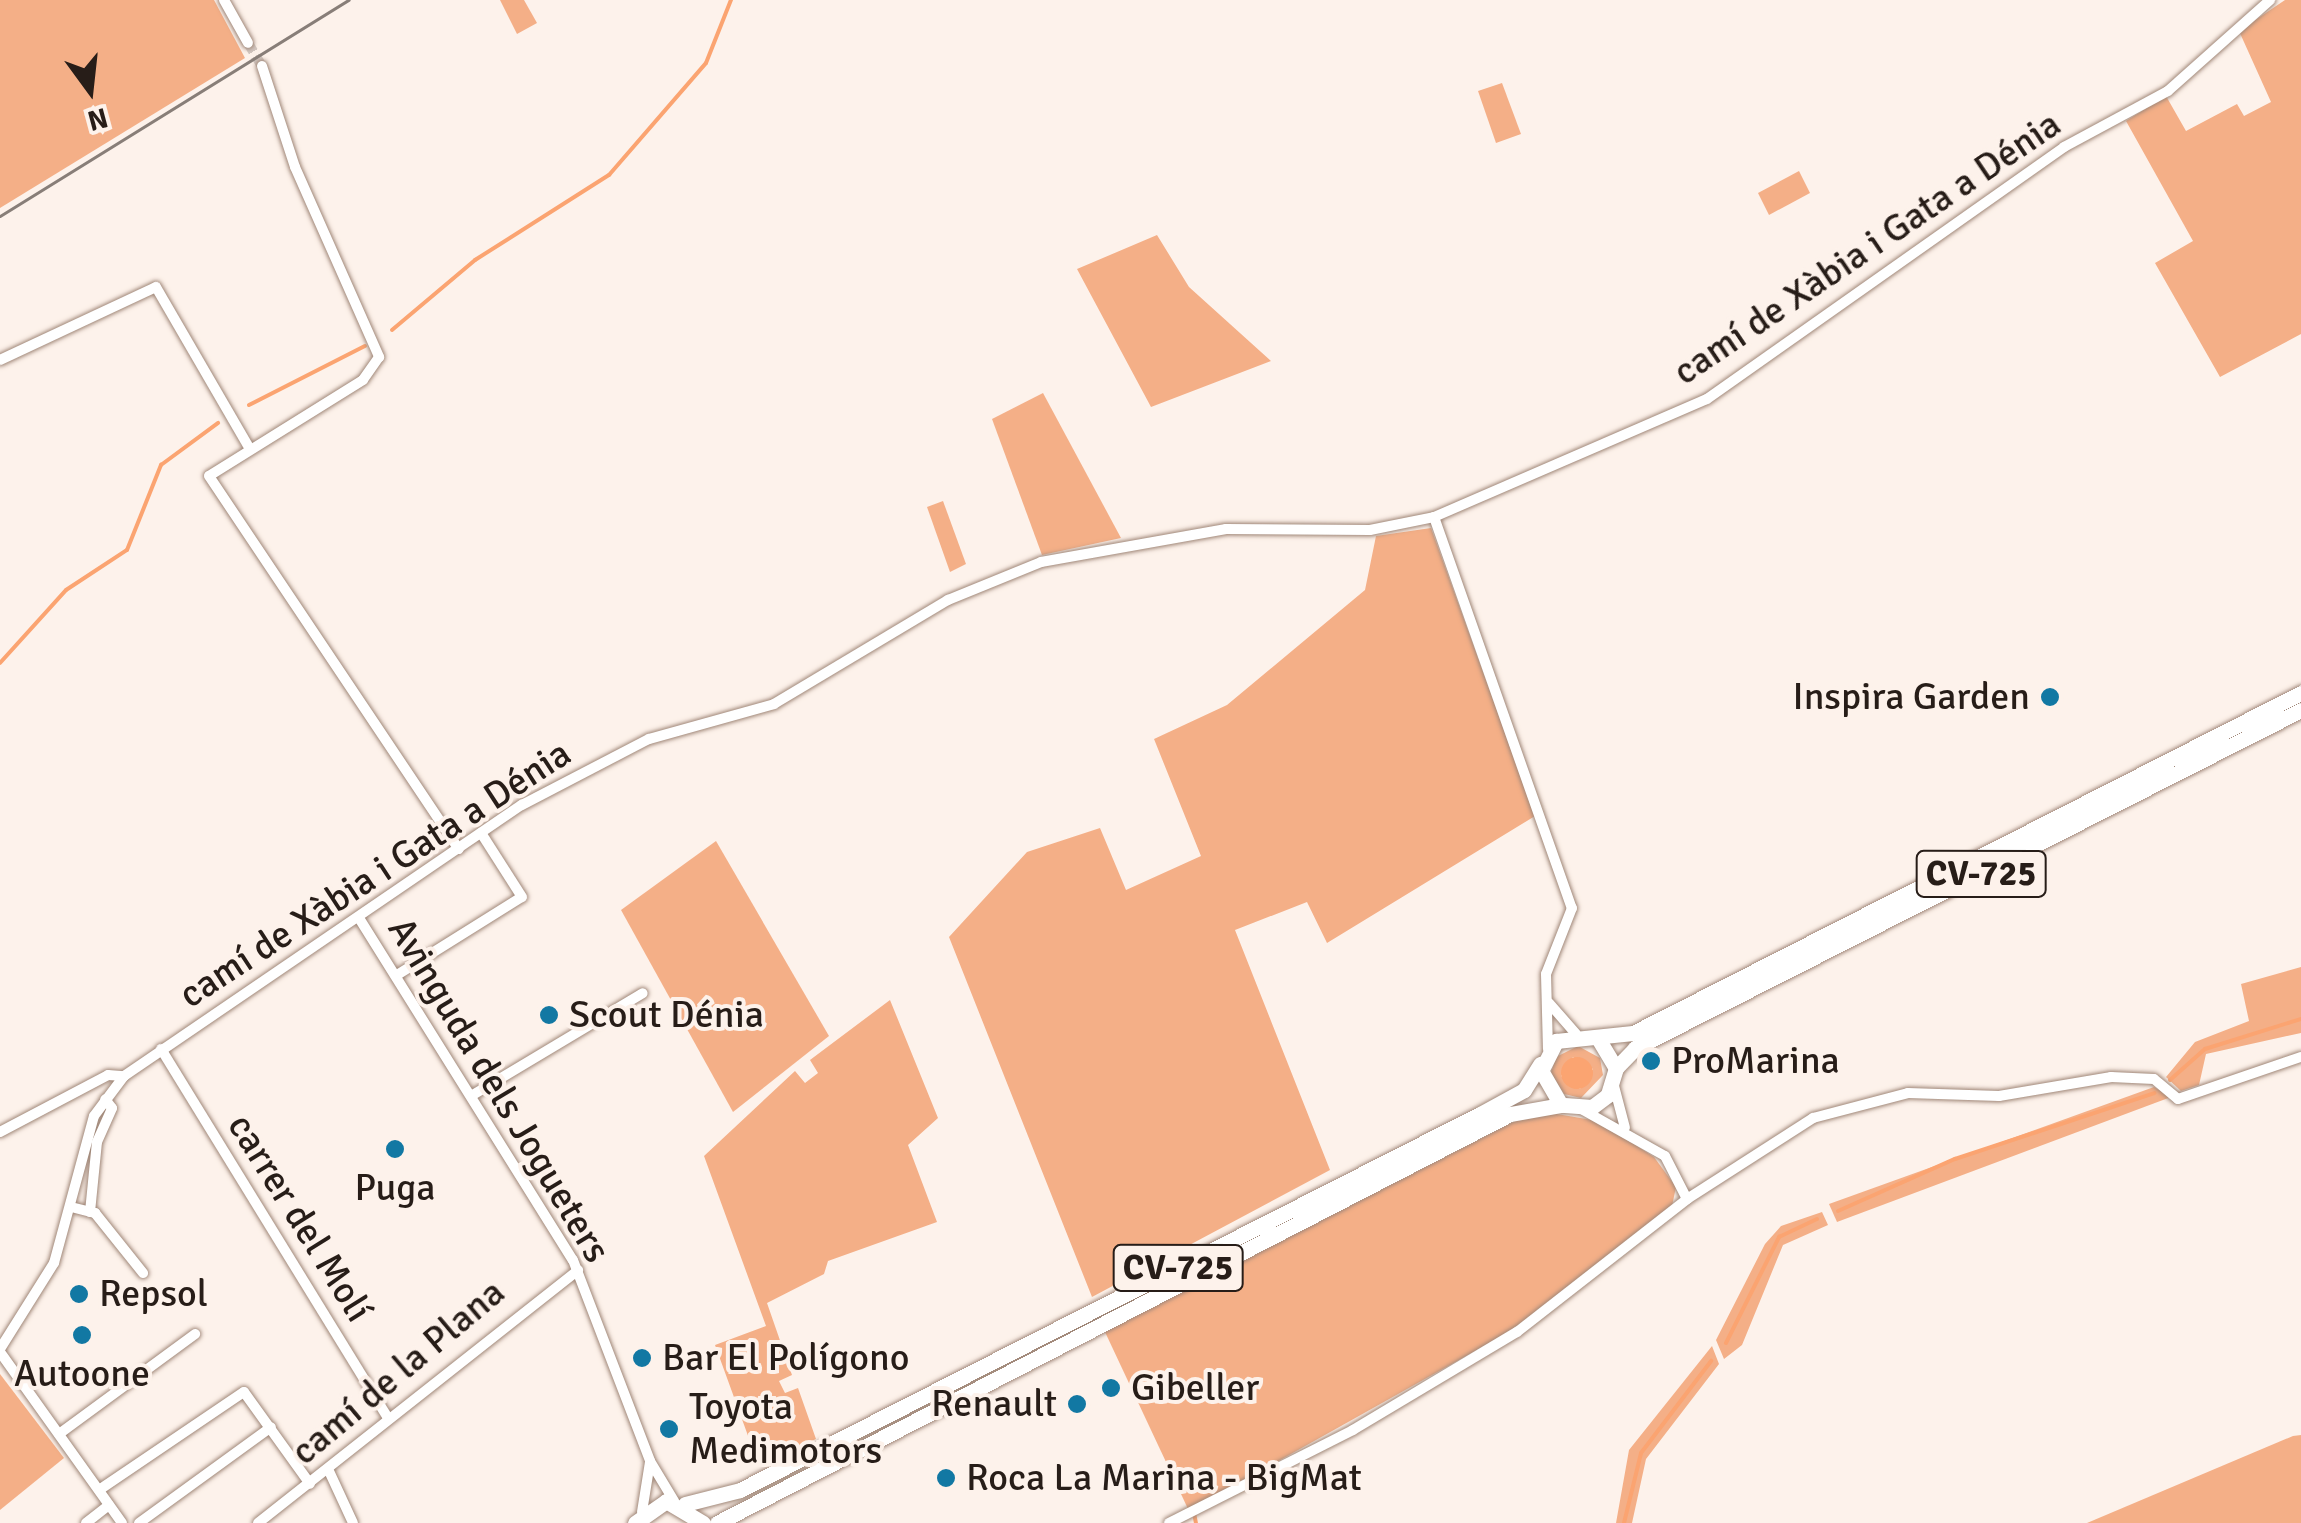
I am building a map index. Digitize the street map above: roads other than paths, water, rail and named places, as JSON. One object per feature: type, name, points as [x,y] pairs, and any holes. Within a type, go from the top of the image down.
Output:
[{"type":"main road","name":"CV-725","points":[[1599,1040],[1755,972],[2301,694]]},
{"type":"main road","name":"CV-725","points":[[1616,1068],[1636,1048],[2301,710]]},
{"type":"main road","name":"CV-725","points":[[638,1517],[679,1503],[740,1490],[1514,1096],[1545,1055],[1576,1034]]},
{"type":"main road","points":[[1576,1034],[1599,1040],[1616,1068],[1614,1086],[1582,1109]]},
{"type":"main road","points":[[1545,1055],[1542,1082],[1561,1105]]},
{"type":"main road","name":"CV-725","points":[[717,1523],[1510,1114],[1561,1105],[1582,1109]]},
{"type":"main road","points":[[679,1503],[703,1523]]},
{"type":"street","points":[[224,0],[248,43]]},
{"type":"street","name":"camí de Xàbia i Gata a Dénia","points":[[0,1351],[42,1288],[75,1208],[86,1138],[105,1099],[124,1076],[481,833],[649,739],[774,704],[948,600],[1040,562],[1226,529],[1370,530],[1434,517],[1706,399],[2057,152],[2168,90],[2270,0]]},
{"type":"street","points":[[262,66],[296,168],[379,356],[363,380],[212,468],[212,485],[458,849]]},
{"type":"street","points":[[0,360],[156,287],[248,446]]},
{"type":"street","points":[[1434,517],[1572,908],[1543,994],[1545,1055]]},
{"type":"street","points":[[397,975],[522,897],[481,833]]},
{"type":"street","name":"Avinguda dels Jogueters","points":[[360,918],[578,1270],[650,1461],[679,1503]]},
{"type":"street","points":[[471,1096],[643,993]]},
{"type":"street","points":[[1543,994],[1576,1034]]},
{"type":"street","name":"carrer del Molí","points":[[161,1049],[388,1418]]},
{"type":"street","points":[[1169,1523],[1442,1378],[1687,1199],[1814,1118],[1853,1103],[2129,1076],[2159,1081],[2178,1099],[2301,1057]]},
{"type":"street","points":[[0,1132],[108,1074],[124,1076]]},
{"type":"street","points":[[1614,1086],[1625,1128]]},
{"type":"street","points":[[90,1212],[97,1142],[112,1108],[105,1099]]},
{"type":"street","points":[[1582,1109],[1625,1128],[1665,1156],[1687,1199]]},
{"type":"street","points":[[75,1208],[90,1212],[143,1274]]},
{"type":"street","name":"camí de la Plana","points":[[258,1523],[330,1470],[388,1418],[578,1270]]},
{"type":"street","points":[[59,1434],[195,1334]]},
{"type":"street","points":[[0,1351],[122,1523]]},
{"type":"street","points":[[99,1490],[235,1393],[249,1395],[310,1484]]},
{"type":"street","points":[[139,1523],[271,1426]]},
{"type":"street","name":"Avinguda dels Jogueters","points":[[638,1517],[650,1461]]},
{"type":"street","points":[[330,1470],[352,1523]]},
{"type":"street","points":[[86,1523],[109,1505]]},
{"type":"waterway","points":[[392,330],[475,260],[609,175],[706,63],[731,0]]},
{"type":"waterway","points":[[249,405],[365,346]]},
{"type":"waterway","points":[[0,663],[66,590],[127,550],[161,465],[218,423]]},
{"type":"waterway","points":[[2170,1080],[2205,1049],[2301,1019]]},
{"type":"waterway","points":[[1838,1211],[1955,1159],[2154,1093]]},
{"type":"waterway","points":[[1726,1343],[1779,1237],[1817,1219]]},
{"type":"waterway","points":[[1624,1523],[1641,1453],[1711,1361]]},
{"type":"waterway","points":[[1194,1513],[1196,1523]]},
{"type":"tunnel","points":[[248,43],[262,66]]},
{"type":"tram line","points":[[0,216],[348,0]]},
{"type":"place","name":"Inspira Garden","points":[[2050,697]]},
{"type":"place","name":"Scout Dénia","points":[[549,1015]]},
{"type":"place","name":"ProMarina","points":[[1651,1061]]},
{"type":"place","name":"Puga","points":[[395,1149]]},
{"type":"place","name":"Repsol","points":[[79,1294]]},
{"type":"place","name":"Autoone","points":[[82,1335]]},
{"type":"place","name":"Bar El Polígono","points":[[642,1358]]},
{"type":"place","name":"Gibeller","points":[[1111,1388]]},
{"type":"place","name":"Renault","points":[[1077,1404]]},
{"type":"place","name":"Toyota Medimotors","points":[[669,1429]]},
{"type":"place","name":"Roca La Marina - BigMat","points":[[946,1478]]}]
